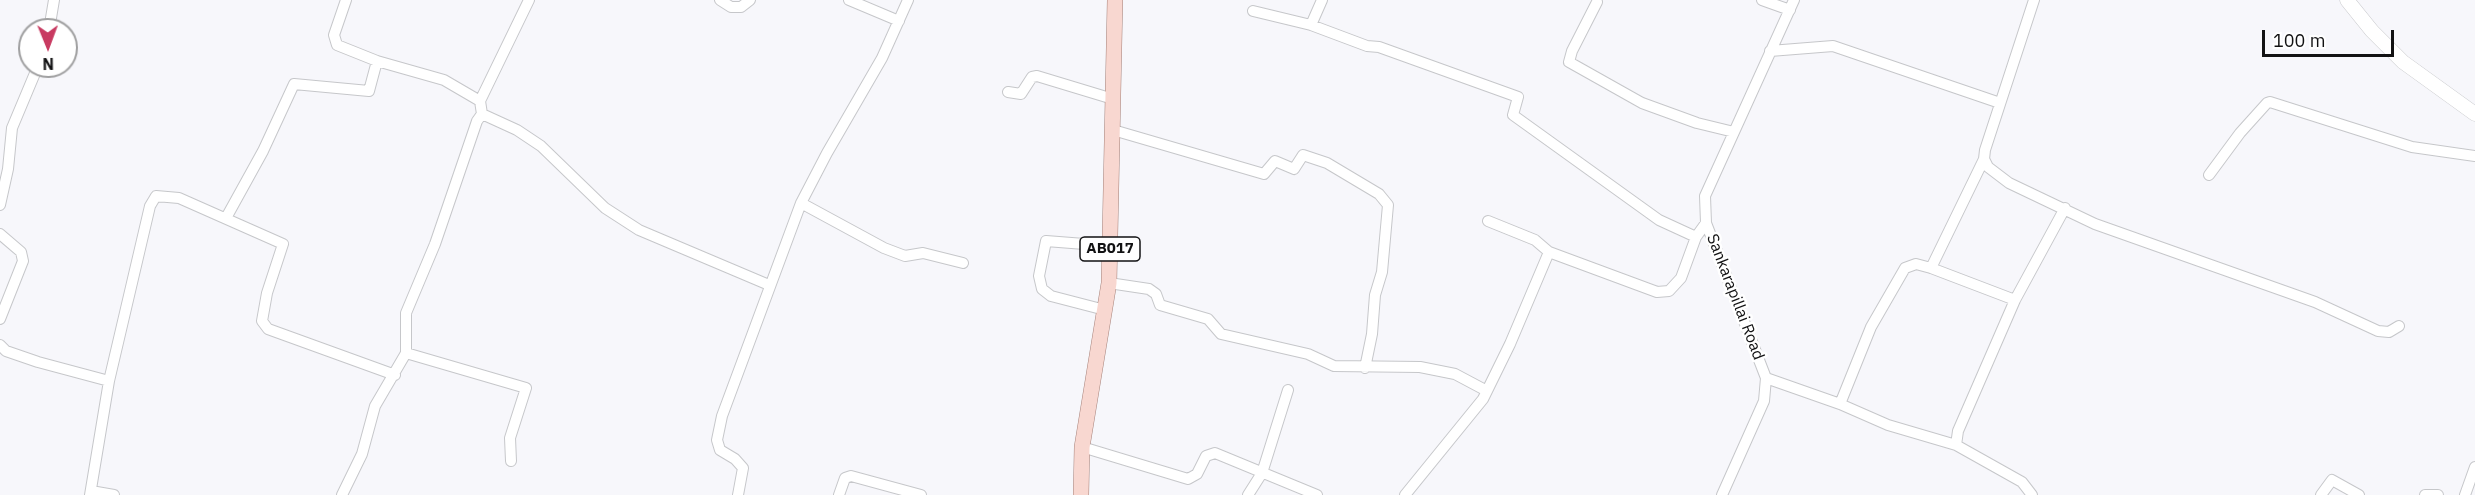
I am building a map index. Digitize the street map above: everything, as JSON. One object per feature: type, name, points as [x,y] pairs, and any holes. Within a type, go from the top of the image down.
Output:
[{"type":"main road","name":"AB017","points":[[1081,495],[1082,447],[1109,283],[1115,0]]},
{"type":"main road","points":[[2347,0],[2372,31],[2403,62],[2475,114]]},
{"type":"street","points":[[51,18],[54,0]]},
{"type":"street","points":[[346,0],[334,35],[337,45],[377,61],[444,80],[480,101]]},
{"type":"street","points":[[342,495],[362,454],[375,406],[406,353],[406,313],[435,244],[477,121],[482,114],[480,101],[529,0]]},
{"type":"street","points":[[720,0],[731,7],[741,7],[750,0]]},
{"type":"street","points":[[849,0],[899,21]]},
{"type":"street","points":[[738,495],[742,482],[742,468],[735,459],[720,450],[717,440],[722,416],[801,202],[882,58],[908,0]]},
{"type":"street","points":[[1311,25],[1322,0]]},
{"type":"street","points":[[1762,0],[1792,5]]},
{"type":"street","points":[[1931,268],[1984,159],[2034,0]]},
{"type":"street","points":[[1597,2],[1572,51],[1569,62],[1642,103],[1696,123],[1734,132]]},
{"type":"street","name":"Sankarapillai Road","points":[[1722,495],[1764,401],[1766,378],[1706,223],[1705,196],[1792,5]]},
{"type":"street","points":[[1253,11],[1311,25],[1518,96],[1513,115],[1659,220],[1696,237]]},
{"type":"street","points":[[1770,51],[1833,46],[2000,103]]},
{"type":"street","points":[[226,218],[263,151],[294,84],[369,91],[377,61]]},
{"type":"street","points":[[1008,92],[1021,94],[1032,77],[1037,75],[1113,99]]},
{"type":"street","points":[[0,206],[9,169],[12,129],[33,78]]},
{"type":"street","points":[[2209,176],[2240,134],[2266,103],[2270,102],[2412,147],[2475,156]]},
{"type":"street","points":[[482,114],[517,130],[541,146],[605,208],[639,230],[769,285]]},
{"type":"street","points":[[1113,130],[1264,174],[1275,161],[1294,169],[1303,155],[1327,163],[1379,194],[1388,205],[1382,272],[1375,295],[1372,334],[1365,368]]},
{"type":"street","points":[[1984,159],[1988,167],[2009,183],[2095,224],[2315,302],[2378,331],[2389,332],[2399,326]]},
{"type":"street","points":[[114,495],[90,493],[109,381],[150,206],[156,196],[179,198],[283,244],[267,293],[262,321],[268,329],[395,375]]},
{"type":"street","points":[[801,202],[884,248],[904,256],[923,252],[963,263]]},
{"type":"street","points":[[1956,446],[1958,431],[2015,300],[2065,208]]},
{"type":"street","points":[[1488,221],[1535,240],[1549,252],[1658,292],[1669,291],[1681,278],[1696,237],[1706,223]]},
{"type":"street","points":[[0,234],[21,252],[23,261],[0,319]]},
{"type":"street","points":[[1105,310],[1051,296],[1042,289],[1039,276],[1046,241],[1110,246]]},
{"type":"street","points":[[1405,495],[1487,391],[1510,344],[1549,252]]},
{"type":"street","points":[[1840,404],[1871,327],[1905,268],[1916,264],[1931,268],[2015,300]]},
{"type":"street","points":[[1109,283],[1149,290],[1156,294],[1160,305],[1208,319],[1221,334],[1308,354],[1334,366],[1420,367],[1455,374],[1487,391]]},
{"type":"street","points":[[0,345],[6,351],[38,362],[109,381]]},
{"type":"street","points":[[406,353],[526,388],[510,438],[511,461]]},
{"type":"street","points":[[1766,378],[1840,404],[1888,425],[1956,446],[2022,482],[2032,495]]},
{"type":"street","points":[[1248,495],[1262,473],[1287,390]]},
{"type":"street","points":[[1082,447],[1188,479],[1197,474],[1206,456],[1215,453],[1317,495]]},
{"type":"street","points":[[2465,495],[2475,467]]},
{"type":"street","points":[[839,495],[845,478],[850,476],[921,495]]},
{"type":"street","points":[[2321,495],[2332,480],[2359,495]]},
{"type":"street","points":[[2425,495],[2438,495]]}]
